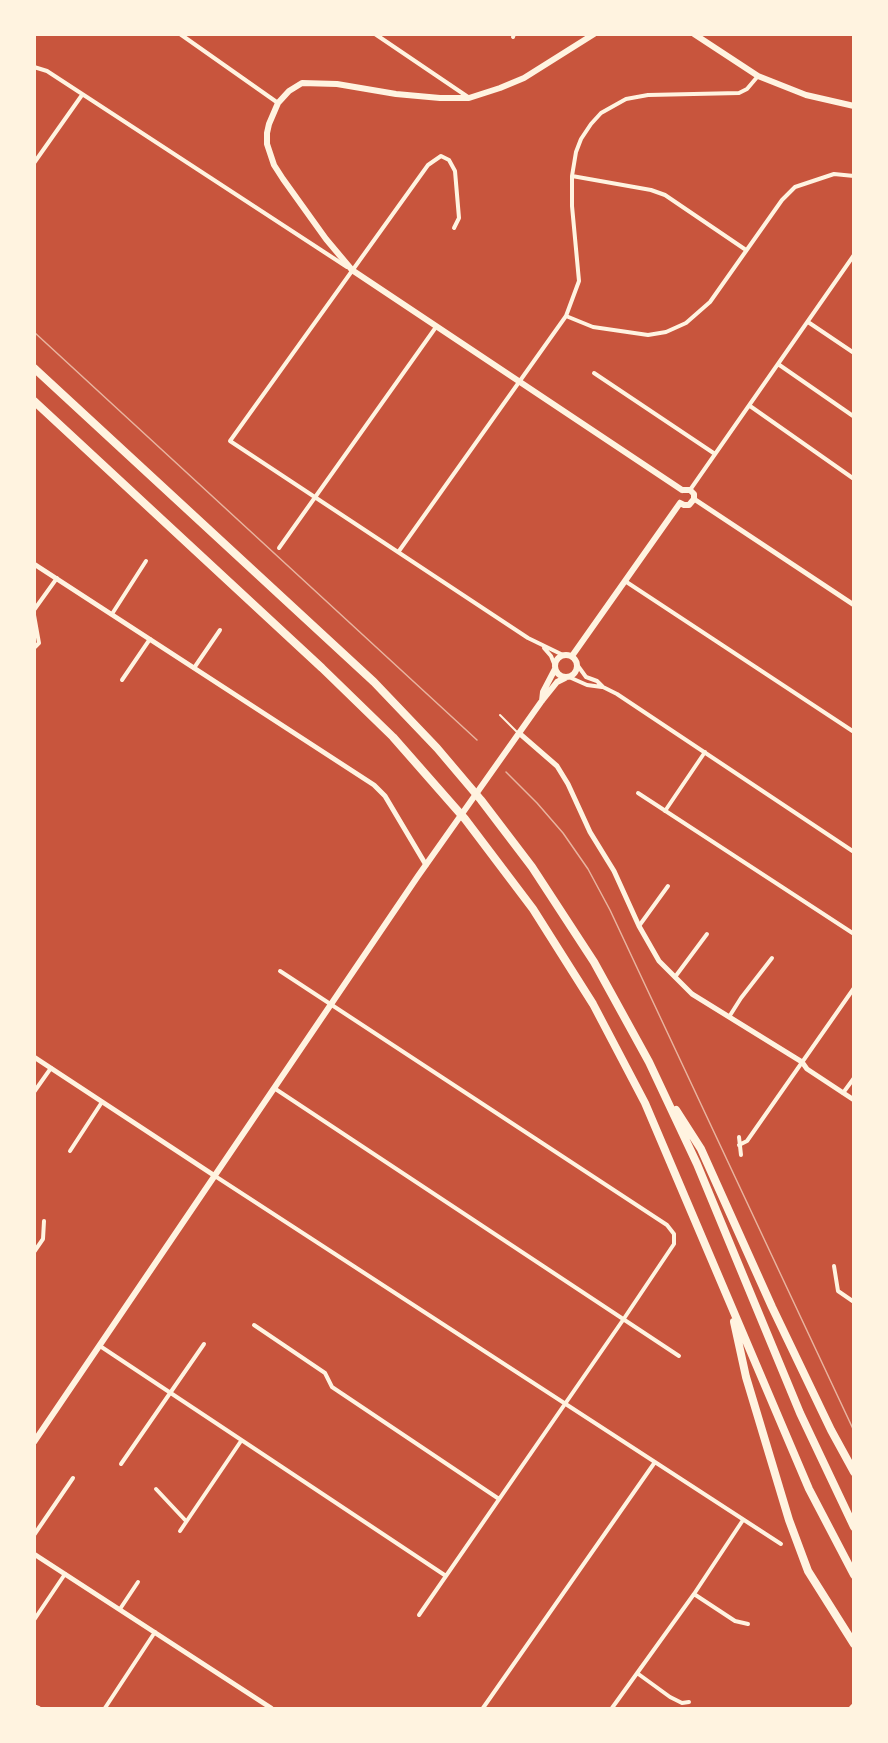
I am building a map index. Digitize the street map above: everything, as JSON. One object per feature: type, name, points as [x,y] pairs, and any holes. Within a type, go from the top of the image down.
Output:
[{"type":"highway","points":[[34,368],[360,669],[437,748],[510,837],[564,914],[618,1003],[661,1087],[697,1164],[800,1413],[854,1527]]},
{"type":"highway","points":[[34,401],[362,706],[419,765],[483,841],[554,940],[620,1053],[657,1128],[809,1489],[854,1575]]},
{"type":"highway","points":[[661,1087],[701,1149],[772,1308],[854,1472]]},
{"type":"highway","points":[[730,1303],[748,1384],[789,1520],[808,1571],[854,1644]]},
{"type":"main road","points":[[594,34],[524,78],[469,98],[440,98],[396,94],[337,84],[302,83],[289,91],[272,114],[267,133],[270,155],[274,165],[315,224],[352,270],[682,490],[690,490],[694,494],[694,499],[689,505],[680,503]]},
{"type":"main road","points":[[694,34],[758,76],[806,95],[854,106]]},
{"type":"main road","points":[[572,656],[680,503],[678,495],[682,490]]},
{"type":"main road","points":[[542,702],[543,692],[557,659],[563,655],[572,656]]},
{"type":"main road","points":[[34,1442],[451,829],[557,682],[576,673],[578,666],[572,656]]},
{"type":"main road","points":[[555,667],[559,675],[567,677]]},
{"type":"street","points":[[180,34],[278,103]]},
{"type":"street","points":[[375,34],[469,98]]},
{"type":"street","points":[[34,67],[47,71],[352,270]]},
{"type":"street","points":[[399,551],[566,316],[579,281],[572,206],[572,176],[581,139],[601,113],[626,99],[648,95],[739,93],[747,89],[758,76]]},
{"type":"street","points":[[34,163],[82,94]]},
{"type":"street","points":[[454,228],[459,218],[455,171],[449,160],[441,156],[428,165],[230,441],[399,551],[436,578],[542,646],[563,655]]},
{"type":"street","points":[[566,316],[593,327],[648,335],[666,332],[686,323],[710,302],[782,200],[795,187],[834,174],[854,176]]},
{"type":"street","points":[[572,176],[651,190],[665,195],[746,250]]},
{"type":"street","points":[[690,490],[854,255]]},
{"type":"street","points":[[808,322],[854,353]]},
{"type":"street","points":[[279,548],[436,327]]},
{"type":"street","points":[[778,364],[852,416]]},
{"type":"street","points":[[594,373],[715,454]]},
{"type":"street","points":[[750,406],[854,478]]},
{"type":"street","points":[[694,499],[854,605]]},
{"type":"street","points":[[112,614],[146,561]]},
{"type":"street","points":[[34,564],[374,785],[385,796],[426,865]]},
{"type":"street","points":[[34,648],[39,643],[34,613],[57,578]]},
{"type":"street","points":[[626,581],[854,732]]},
{"type":"street","points":[[194,668],[220,630]]},
{"type":"street","points":[[122,680],[150,639]]},
{"type":"street","points":[[542,646],[551,656],[555,667]]},
{"type":"street","points":[[578,666],[586,677],[617,694],[854,852]]},
{"type":"street","points":[[567,677],[587,685],[603,687]]},
{"type":"street","points":[[519,734],[557,766],[590,832],[625,891],[639,926],[659,961],[692,994],[802,1062],[807,1069],[854,1100]]},
{"type":"street","points":[[665,810],[705,753]]},
{"type":"street","points":[[638,793],[854,934]]},
{"type":"street","points":[[639,926],[668,886]]},
{"type":"street","points":[[674,977],[707,934]]},
{"type":"street","points":[[729,1017],[772,958]]},
{"type":"street","points":[[279,971],[667,1225],[674,1234],[674,1244],[624,1320],[419,1615]]},
{"type":"street","points":[[739,1144],[747,1141],[854,988]]},
{"type":"street","points":[[34,1057],[781,1544]]},
{"type":"street","points":[[34,1092],[51,1068]]},
{"type":"street","points":[[843,1093],[854,1078]]},
{"type":"street","points":[[274,1088],[679,1356]]},
{"type":"street","points":[[70,1151],[102,1102]]},
{"type":"street","points":[[739,1137],[741,1155]]},
{"type":"street","points":[[34,1252],[43,1239],[44,1221]]},
{"type":"street","points":[[834,1266],[838,1291],[854,1302]]},
{"type":"street","points":[[254,1325],[325,1373],[332,1387],[499,1499]]},
{"type":"street","points":[[121,1464],[204,1344]]},
{"type":"street","points":[[100,1346],[446,1576]]},
{"type":"street","points":[[180,1531],[241,1441]]},
{"type":"street","points":[[483,1708],[655,1462]]},
{"type":"street","points":[[34,1535],[73,1478]]},
{"type":"street","points":[[156,1489],[186,1521]]},
{"type":"street","points":[[612,1708],[694,1594],[743,1520]]},
{"type":"street","points":[[34,1554],[271,1708]]},
{"type":"street","points":[[34,1620],[66,1574]]},
{"type":"street","points":[[120,1609],[138,1582]]},
{"type":"street","points":[[694,1594],[735,1621],[748,1624]]},
{"type":"street","points":[[105,1708],[155,1632]]},
{"type":"street","points":[[638,1673],[670,1697],[682,1703],[689,1701]]},
{"type":"street","points":[[34,1706],[39,1708]]},
{"type":"lane","points":[[501,715],[519,734]]},
{"type":"tram line","points":[[34,332],[477,740]]},
{"type":"tram line","points":[[506,772],[563,833],[588,869],[610,910],[854,1431]]}]
